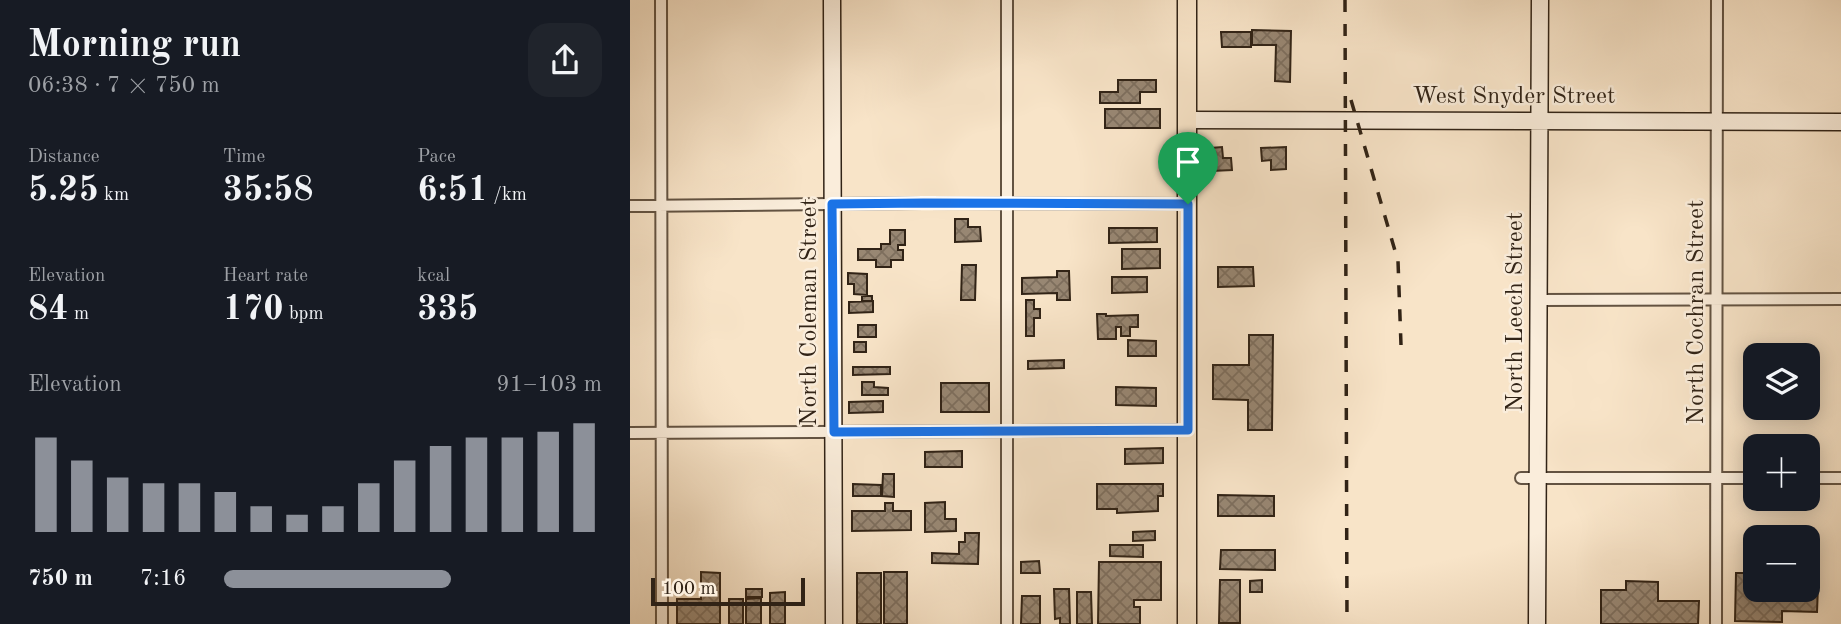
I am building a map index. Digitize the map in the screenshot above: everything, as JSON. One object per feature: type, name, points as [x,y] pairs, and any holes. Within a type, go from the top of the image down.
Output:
[{"type":"main road","points":[[1187,0],[1187,624]]},
{"type":"street","points":[[661,0],[662,624]]},
{"type":"street","name":"North Coleman Street","points":[[832,0],[834,624]]},
{"type":"street","points":[[1007,0],[1007,624]]},
{"type":"street","name":"North Leech Street","points":[[1537,624],[1530,477],[1539,300],[1540,0]]},
{"type":"street","name":"North Cochran Street","points":[[1716,624],[1719,122],[1717,0]]},
{"type":"street","name":"West Snyder Street","points":[[1187,120],[1841,122]]},
{"type":"street","points":[[630,206],[1188,204]]},
{"type":"street","points":[[1539,300],[1841,299]]},
{"type":"street","points":[[630,433],[1188,430]]},
{"type":"street","points":[[1530,477],[1743,478]]},
{"type":"street","points":[[1820,478],[1841,478]]},
{"type":"building","points":[[1252,30],[1291,31],[1290,82],[1275,81],[1276,45],[1252,45]]},
{"type":"building","points":[[1221,32],[1251,32],[1251,47],[1222,47]]},
{"type":"building","points":[[1118,80],[1156,80],[1156,92],[1140,92],[1140,103],[1100,103],[1100,92],[1118,92]]},
{"type":"building","points":[[1105,109],[1160,109],[1160,128],[1105,128]]},
{"type":"building","points":[[1222,147],[1223,158],[1231,158],[1232,170],[1212,171],[1211,148]]},
{"type":"building","points":[[1286,147],[1286,169],[1271,170],[1271,160],[1262,161],[1261,148]]},
{"type":"building","points":[[955,219],[968,219],[968,227],[980,227],[981,241],[955,242]]},
{"type":"building","points":[[1109,228],[1157,228],[1157,242],[1109,243]]},
{"type":"building","points":[[890,230],[905,230],[905,245],[898,245],[898,250],[903,250],[903,260],[891,260],[891,267],[876,267],[876,260],[858,260],[858,249],[881,249],[881,244],[890,244]]},
{"type":"building","points":[[1122,249],[1160,249],[1160,268],[1122,269]]},
{"type":"building","points":[[962,265],[976,265],[975,300],[961,300]]},
{"type":"building","points":[[1218,267],[1253,267],[1254,286],[1218,287]]},
{"type":"building","points":[[1057,271],[1069,271],[1070,300],[1057,300],[1057,293],[1022,294],[1022,278],[1057,277]]},
{"type":"building","points":[[848,273],[867,274],[867,295],[854,294],[854,284],[848,284]]},
{"type":"building","points":[[1112,277],[1147,277],[1147,292],[1112,293]]},
{"type":"building","points":[[862,296],[872,296],[872,301],[862,301]]},
{"type":"building","points":[[1026,300],[1034,300],[1034,309],[1040,309],[1040,318],[1034,318],[1034,336],[1026,336]]},
{"type":"building","points":[[873,301],[873,312],[849,313],[849,302]]},
{"type":"building","points":[[1097,314],[1138,315],[1138,327],[1130,327],[1130,336],[1121,336],[1121,327],[1116,327],[1116,339],[1098,339]]},
{"type":"building","points":[[858,325],[876,325],[876,337],[858,337]]},
{"type":"building","points":[[1249,335],[1273,335],[1272,430],[1248,430],[1248,400],[1213,399],[1213,365],[1249,365]]},
{"type":"building","points":[[1128,340],[1156,341],[1156,356],[1128,356]]},
{"type":"building","points":[[854,342],[866,342],[866,352],[854,352]]},
{"type":"building","points":[[1064,360],[1064,368],[1028,369],[1028,361]]},
{"type":"building","points":[[853,367],[890,367],[890,374],[853,375]]},
{"type":"building","points":[[862,382],[874,382],[874,387],[888,388],[888,395],[862,395]]},
{"type":"building","points":[[941,383],[989,383],[989,412],[941,412]]},
{"type":"building","points":[[1116,387],[1156,388],[1156,406],[1116,405]]},
{"type":"building","points":[[883,401],[883,412],[849,413],[849,402]]},
{"type":"building","points":[[1163,448],[1163,463],[1125,464],[1125,449]]},
{"type":"building","points":[[962,451],[962,467],[925,467],[925,452]]},
{"type":"building","points":[[883,474],[894,474],[894,497],[882,496]]},
{"type":"building","points":[[853,484],[881,485],[881,496],[853,496]]},
{"type":"building","points":[[1097,484],[1163,484],[1163,496],[1158,496],[1158,511],[1117,513],[1117,509],[1097,509]]},
{"type":"building","points":[[1218,495],[1274,496],[1274,516],[1218,516]]},
{"type":"building","points":[[945,502],[945,519],[956,519],[956,531],[925,532],[925,503]]},
{"type":"building","points":[[885,503],[893,503],[893,511],[911,511],[911,530],[852,531],[852,511],[885,511]]},
{"type":"building","points":[[1155,531],[1155,540],[1133,541],[1133,532]]},
{"type":"building","points":[[965,533],[979,533],[978,564],[932,563],[932,553],[959,554],[959,542],[965,542]]},
{"type":"building","points":[[1110,545],[1143,545],[1143,557],[1110,556]]},
{"type":"building","points":[[1221,550],[1275,550],[1275,570],[1220,569]]},
{"type":"building","points":[[1039,561],[1040,573],[1021,573],[1021,562]]},
{"type":"building","points":[[1099,562],[1161,562],[1161,600],[1134,600],[1134,607],[1140,607],[1140,624],[1098,624]]},
{"type":"building","points":[[701,572],[720,573],[720,624],[677,624],[677,599],[701,599]]},
{"type":"building","points":[[884,572],[907,572],[907,624],[884,624]]},
{"type":"building","points":[[857,573],[881,573],[881,624],[857,624]]},
{"type":"building","points":[[1736,573],[1743,573],[1743,602],[1817,602],[1817,612],[1782,611],[1782,622],[1735,621]]},
{"type":"building","points":[[1220,580],[1240,580],[1240,623],[1219,623]]},
{"type":"building","points":[[1262,580],[1262,592],[1250,592],[1250,581]]},
{"type":"building","points":[[1626,581],[1658,582],[1658,601],[1699,601],[1698,624],[1601,624],[1601,590],[1626,590]]},
{"type":"building","points":[[746,589],[762,589],[762,597],[746,597]]},
{"type":"building","points":[[1054,589],[1069,589],[1070,624],[1060,624],[1060,618],[1055,619]]},
{"type":"building","points":[[785,592],[785,624],[770,624],[770,593]]},
{"type":"building","points":[[1077,592],[1091,592],[1092,624],[1077,624]]},
{"type":"building","points":[[1022,596],[1040,596],[1040,624],[1021,624]]},
{"type":"building","points":[[761,598],[761,624],[746,624],[746,599]]},
{"type":"building","points":[[729,599],[743,599],[743,624],[729,624]]},
{"type":"railway","points":[[1345,0],[1347,624]]},
{"type":"railway","points":[[1351,100],[1398,261],[1401,345]]},
{"type":"route","points":[[832,204],[1188,204],[1188,430],[834,432],[832,204]]}]
